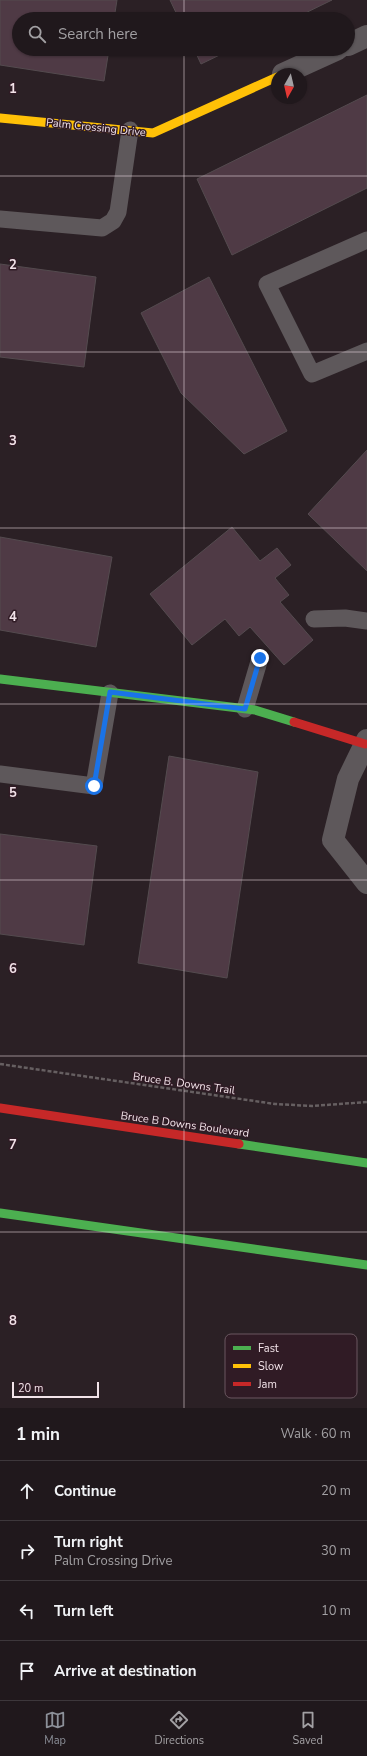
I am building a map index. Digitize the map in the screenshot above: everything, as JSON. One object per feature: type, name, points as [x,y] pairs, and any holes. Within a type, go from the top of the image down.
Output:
[{"type":"main road","name":"Palm Crossing Drive","points":[[0,118],[153,133],[271,80]]},
{"type":"main road","points":[[0,679],[255,710],[366,742]]},
{"type":"main road","name":"Bruce B Downs Boulevard","points":[[0,1108],[367,1163]]},
{"type":"main road","points":[[0,1212],[367,1265]]},
{"type":"street","points":[[355,42],[367,36]]},
{"type":"street","points":[[296,68],[323,56]]},
{"type":"street","points":[[366,742],[348,779],[333,840],[367,883]]},
{"type":"lane","points":[[0,219],[102,228],[113,221],[118,212],[130,130]]},
{"type":"lane","points":[[367,240],[267,284],[312,374],[367,351]]},
{"type":"lane","points":[[314,619],[345,618],[367,622]]},
{"type":"lane","points":[[245,709],[260,658]]},
{"type":"lane","points":[[0,774],[94,786],[110,692]]},
{"type":"path","name":"Bruce B. Downs Trail","points":[[0,1064],[275,1104],[312,1106],[367,1102]]},
{"type":"building","points":[[0,0],[117,0],[115,12],[12,12],[12,56],[108,56],[104,81],[0,65]]},
{"type":"building","points":[[170,0],[332,0],[307,12],[176,12]]},
{"type":"building","points":[[197,56],[218,56],[201,64]]},
{"type":"building","points":[[367,95],[367,188],[232,255],[197,179]]},
{"type":"building","points":[[0,264],[96,277],[84,367],[0,357]]},
{"type":"building","points":[[209,277],[287,431],[244,454],[181,393],[141,313]]},
{"type":"building","points":[[367,450],[367,571],[308,514]]},
{"type":"building","points":[[232,527],[260,561],[277,548],[291,565],[275,578],[289,595],[280,602],[313,640],[284,665],[250,627],[239,636],[225,619],[192,645],[150,594]]},
{"type":"building","points":[[0,537],[112,557],[96,647],[0,630]]},
{"type":"building","points":[[169,756],[258,772],[227,978],[138,963]]},
{"type":"building","points":[[0,834],[97,846],[84,945],[0,934]]},
{"type":"traffic: fast","points":[[0,679],[255,710],[294,722]]},
{"type":"traffic: fast","points":[[239,1144],[367,1163]]},
{"type":"traffic: fast","points":[[0,1213],[367,1265]]},
{"type":"traffic: slow","points":[[0,118],[153,133],[271,80]]},
{"type":"traffic: jam","points":[[294,722],[365,744]]},
{"type":"traffic: jam","points":[[0,1108],[239,1144]]},
{"type":"route","points":[[94,786],[110,692],[245,709],[260,658]]}]
